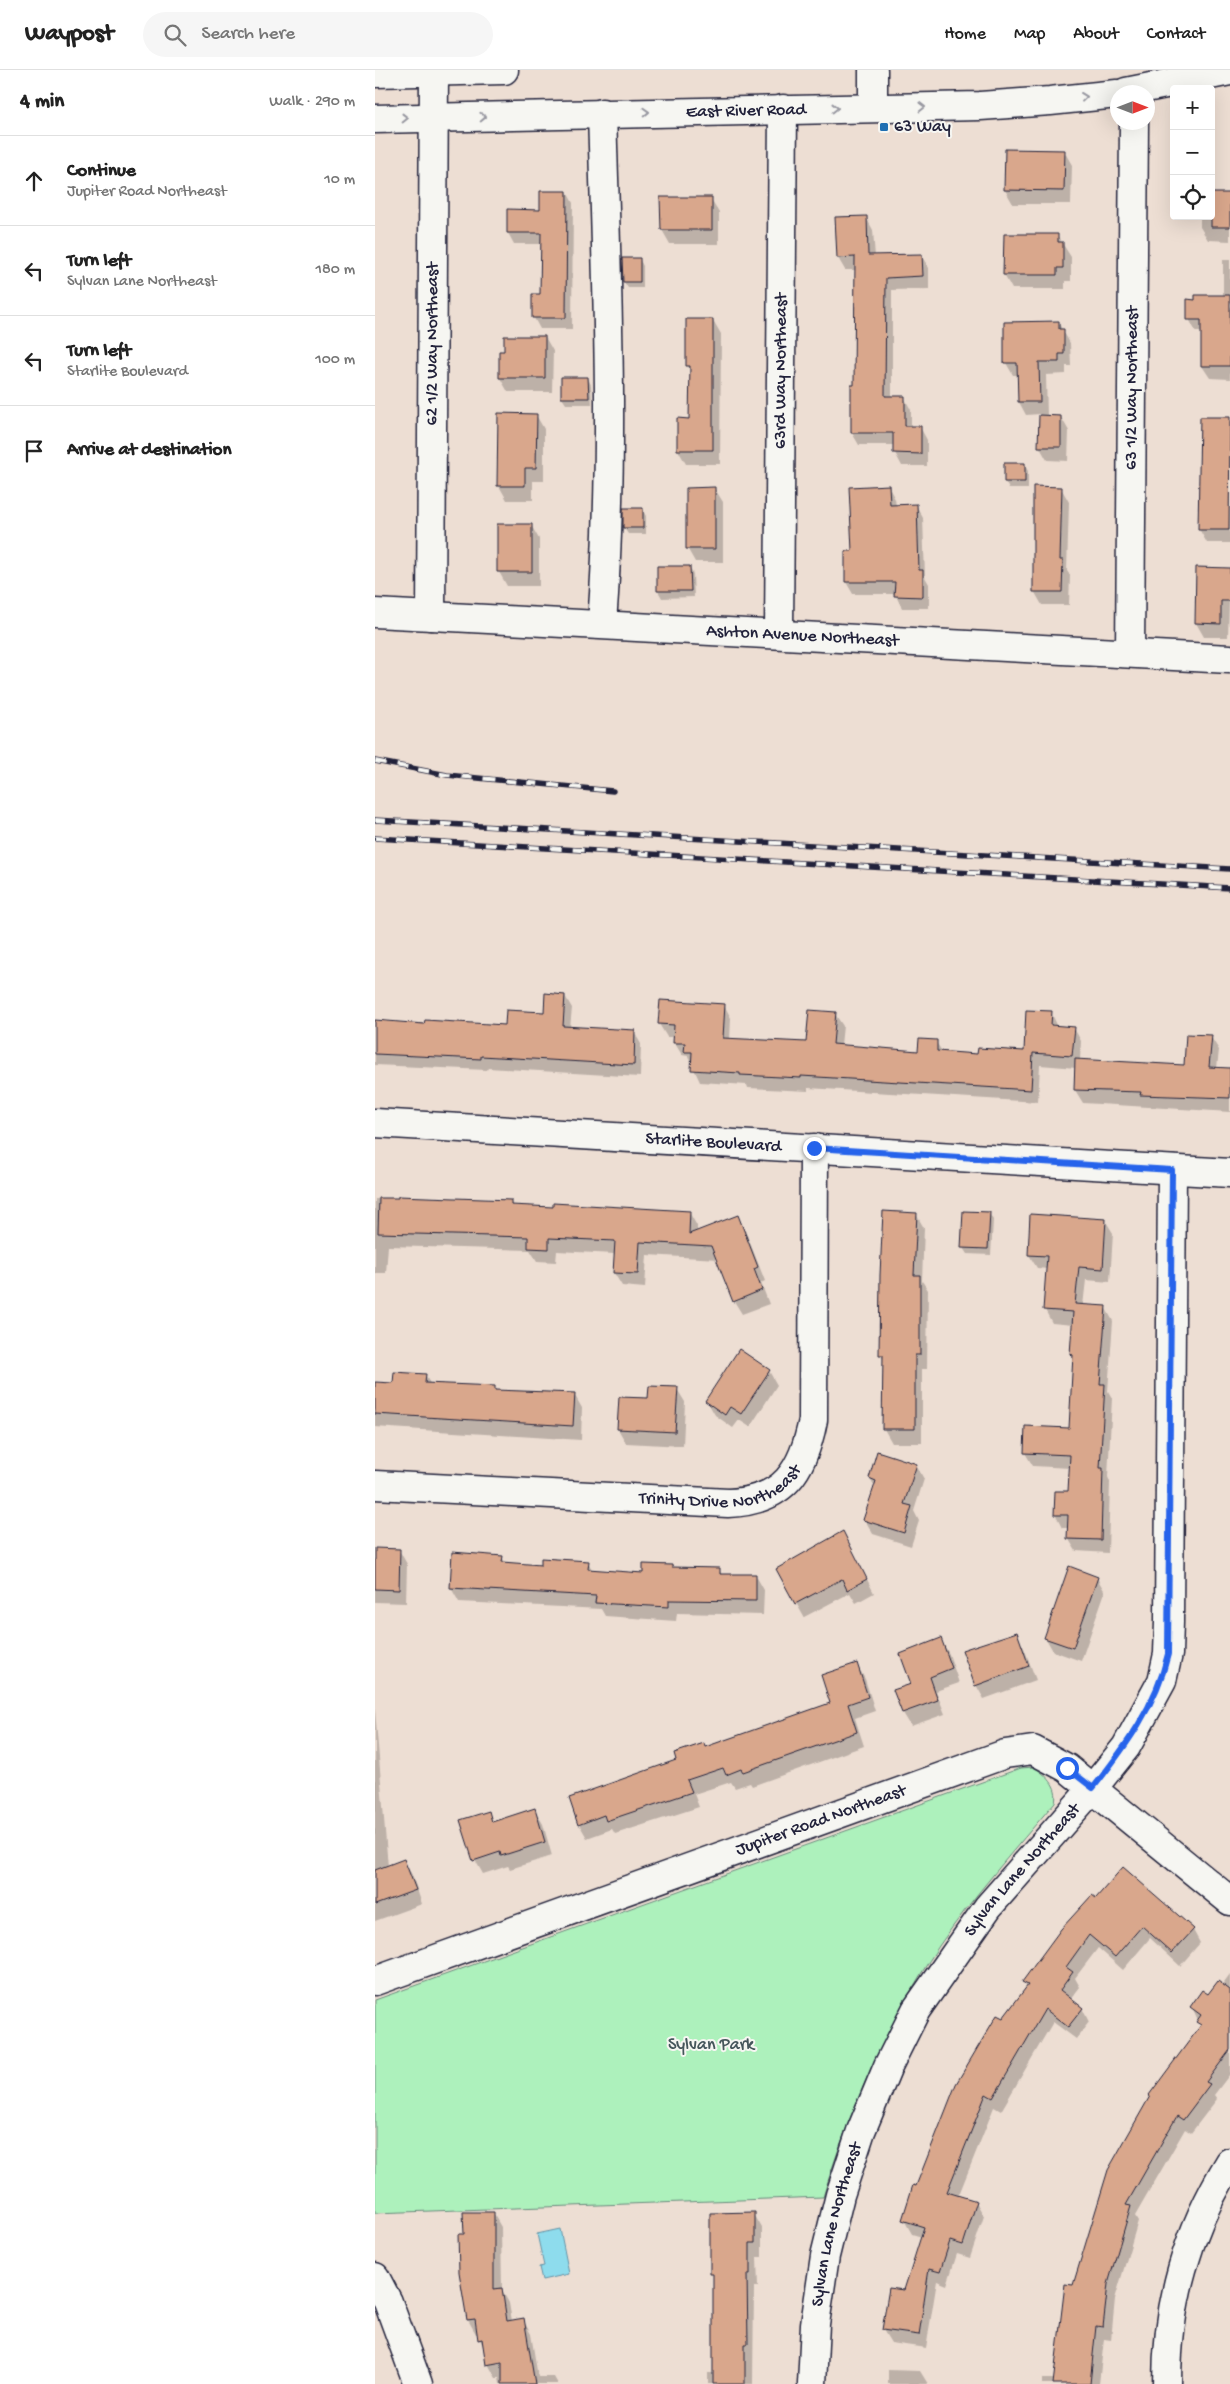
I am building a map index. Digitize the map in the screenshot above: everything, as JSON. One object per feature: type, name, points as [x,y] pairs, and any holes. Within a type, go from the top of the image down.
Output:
[{"type":"street","points":[[375,73],[504,70]]},
{"type":"street","points":[[873,70],[873,107]]},
{"type":"street","name":"East River Road","points":[[1155,87],[1230,70]]},
{"type":"street","name":"62 1/2 Way Northeast","points":[[431,616],[434,72]]},
{"type":"street","name":"East River Road","points":[[375,119],[980,106],[1110,95]]},
{"type":"street","name":"63rd Way Northeast","points":[[779,633],[783,109]]},
{"type":"street","points":[[602,623],[608,538],[607,242],[603,113]]},
{"type":"street","name":"63 1/2 Way Northeast","points":[[1130,653],[1134,130]]},
{"type":"street","name":"Ashton Avenue Northeast","points":[[375,613],[602,623],[1230,659]]},
{"type":"street","name":"Starlite Boulevard","points":[[375,1123],[1230,1173]]},
{"type":"street","name":"Trinity Drive Northeast","points":[[375,1485],[728,1503],[751,1502],[774,1492],[795,1473],[807,1449],[813,1420],[814,1148]]},
{"type":"street","name":"Sylvan Lane Northeast","points":[[812,2384],[815,2324],[825,2256],[840,2195],[861,2131],[888,2066],[916,2010],[988,1907],[1093,1788],[1125,1746],[1162,1681],[1168,1654],[1172,1170]]},
{"type":"street","name":"Jupiter Road Northeast","points":[[375,1982],[1005,1754],[1033,1750],[1067,1768],[1230,1901]]},
{"type":"street","points":[[1167,2384],[1173,2307],[1182,2264],[1202,2211],[1230,2162]]},
{"type":"street","points":[[375,2277],[388,2302],[418,2384]]},
{"type":"green space","name":"Sylvan Park","points":[[1034,1767],[1051,1782],[1056,1796],[1055,1802],[966,1909],[920,1975],[887,2036],[858,2099],[823,2197],[375,2213],[375,2000],[1021,1768]]},
{"type":"water","points":[[560,2229],[569,2274],[542,2280],[539,2267],[544,2266],[537,2234]]},
{"type":"building","points":[[1005,149],[1065,150],[1064,191],[1004,190]]},
{"type":"building","points":[[540,191],[567,191],[566,318],[532,318],[532,294],[540,294],[541,233],[507,233],[507,209],[540,210]]},
{"type":"building","points":[[1215,193],[1230,193],[1230,227],[1211,227],[1211,220],[1215,220]]},
{"type":"building","points":[[660,197],[712,197],[712,230],[661,230]]},
{"type":"building","points":[[867,216],[868,255],[922,254],[923,276],[886,278],[885,396],[905,396],[905,426],[921,426],[921,454],[893,453],[893,433],[851,433],[851,385],[854,385],[855,257],[837,258],[835,217]]},
{"type":"building","points":[[1004,234],[1058,234],[1058,242],[1063,242],[1063,268],[1057,268],[1057,275],[1003,275]]},
{"type":"building","points":[[622,258],[640,258],[640,282],[623,282]]},
{"type":"building","points":[[1195,295],[1230,295],[1230,366],[1201,366],[1201,320],[1187,320],[1187,299],[1195,300]]},
{"type":"building","points":[[686,319],[713,319],[713,450],[677,450],[677,418],[689,419],[690,366],[686,366]]},
{"type":"building","points":[[1059,321],[1059,329],[1064,329],[1064,354],[1059,354],[1059,362],[1039,362],[1040,402],[1018,402],[1017,363],[1004,363],[1004,322]]},
{"type":"building","points":[[504,336],[545,336],[545,378],[499,378],[499,351],[504,351]]},
{"type":"building","points":[[561,377],[588,377],[589,398],[561,398]]},
{"type":"building","points":[[498,413],[537,414],[536,468],[525,468],[525,486],[497,486]]},
{"type":"building","points":[[1039,415],[1061,416],[1061,447],[1038,447]]},
{"type":"building","points":[[1200,417],[1230,417],[1229,530],[1198,530]]},
{"type":"building","points":[[1004,463],[1025,463],[1025,482],[1004,482]]},
{"type":"building","points":[[889,485],[890,505],[917,504],[919,570],[923,570],[923,597],[894,596],[895,582],[845,582],[845,551],[852,551],[849,487]]},
{"type":"building","points":[[1033,486],[1062,487],[1060,560],[1063,560],[1062,592],[1033,592]]},
{"type":"building","points":[[715,487],[715,549],[686,549],[686,488]]},
{"type":"building","points":[[623,508],[643,508],[643,528],[623,528]]},
{"type":"building","points":[[497,524],[532,524],[532,572],[497,572]]},
{"type":"building","points":[[657,566],[690,566],[691,591],[657,591]]},
{"type":"building","points":[[1196,567],[1230,568],[1230,601],[1221,601],[1221,624],[1195,623]]},
{"type":"building","points":[[545,993],[565,995],[563,1026],[635,1030],[634,1065],[481,1056],[481,1059],[375,1054],[375,1020],[424,1024],[425,1020],[505,1025],[506,1010],[544,1012]]},
{"type":"building","points":[[660,1000],[725,1004],[723,1038],[806,1042],[809,1010],[836,1012],[833,1044],[918,1051],[919,1039],[937,1040],[937,1051],[977,1054],[978,1048],[1024,1051],[1026,1010],[1052,1011],[1051,1025],[1075,1027],[1072,1056],[1033,1053],[1031,1090],[801,1076],[801,1078],[740,1075],[740,1073],[691,1070],[692,1052],[684,1052],[685,1043],[673,1043],[674,1025],[658,1024]]},
{"type":"building","points":[[1186,1034],[1212,1035],[1209,1067],[1230,1068],[1230,1098],[1140,1095],[1141,1092],[1074,1090],[1075,1059],[1184,1065]]},
{"type":"building","points":[[398,1196],[511,1200],[511,1205],[553,1207],[553,1203],[690,1211],[689,1234],[738,1215],[758,1267],[754,1269],[762,1290],[733,1302],[711,1246],[640,1242],[638,1274],[613,1273],[615,1241],[549,1238],[549,1249],[528,1248],[528,1237],[378,1233],[379,1198],[398,1198]]},
{"type":"building","points":[[883,1211],[917,1213],[914,1275],[920,1275],[920,1355],[915,1355],[915,1429],[882,1429],[883,1355],[879,1355]]},
{"type":"building","points":[[963,1211],[990,1212],[988,1249],[961,1248]]},
{"type":"building","points":[[1030,1214],[1106,1219],[1103,1269],[1079,1267],[1075,1304],[1106,1306],[1100,1384],[1105,1384],[1100,1468],[1103,1468],[1101,1540],[1067,1539],[1068,1515],[1054,1515],[1055,1491],[1068,1491],[1070,1455],[1024,1453],[1025,1426],[1069,1428],[1073,1355],[1070,1354],[1073,1312],[1043,1310],[1047,1256],[1028,1255]]},
{"type":"building","points":[[739,1349],[770,1370],[741,1414],[730,1407],[725,1415],[705,1401]]},
{"type":"building","points":[[394,1372],[426,1374],[425,1383],[495,1386],[495,1390],[575,1393],[573,1426],[375,1414],[375,1382],[393,1383]]},
{"type":"building","points":[[649,1386],[678,1387],[675,1432],[617,1429],[619,1397],[648,1398]]},
{"type":"building","points":[[877,1451],[917,1464],[904,1504],[912,1506],[904,1533],[863,1520],[876,1481],[869,1478]]},
{"type":"building","points":[[843,1531],[867,1579],[847,1590],[842,1579],[795,1604],[776,1569]]},
{"type":"building","points":[[375,1548],[400,1549],[399,1590],[375,1589]]},
{"type":"building","points":[[452,1552],[503,1556],[502,1562],[541,1565],[541,1558],[589,1561],[588,1569],[643,1573],[643,1564],[720,1568],[720,1574],[756,1574],[756,1601],[669,1600],[669,1607],[595,1603],[596,1596],[450,1588]]},
{"type":"building","points":[[1069,1566],[1098,1577],[1073,1648],[1044,1638]]},
{"type":"building","points":[[1017,1632],[1029,1666],[975,1686],[962,1650]]},
{"type":"building","points":[[941,1638],[952,1668],[930,1677],[938,1700],[902,1713],[893,1690],[911,1684],[900,1654]]},
{"type":"building","points":[[857,1663],[868,1697],[848,1704],[857,1732],[743,1772],[741,1769],[726,1775],[723,1768],[687,1780],[692,1792],[606,1821],[604,1815],[578,1825],[569,1798],[676,1760],[674,1753],[704,1743],[705,1747],[830,1703],[821,1675]]},
{"type":"building","points":[[535,1808],[545,1842],[501,1856],[500,1852],[473,1861],[460,1820],[489,1811],[492,1822]]},
{"type":"building","points":[[404,1859],[416,1890],[375,1905],[375,1870]]},
{"type":"building","points":[[1123,1867],[1194,1929],[1172,1953],[1142,1926],[1115,1957],[1089,1935],[1066,1967],[1073,1972],[1060,1990],[1083,2008],[1068,2027],[1045,2009],[993,2098],[986,2094],[947,2192],[977,2201],[963,2245],[950,2241],[940,2272],[929,2269],[919,2335],[882,2330],[889,2288],[904,2290],[924,2227],[902,2220],[913,2185],[916,2186],[956,2084],[997,2015],[1003,2018],[1028,1985],[1022,1982],[1061,1929],[1092,1895],[1096,1898]]},
{"type":"building","points":[[1218,1981],[1230,1990],[1230,2050],[1206,2082],[1210,2084],[1183,2120],[1177,2116],[1126,2205],[1131,2206],[1108,2284],[1103,2327],[1096,2326],[1090,2384],[1053,2384],[1065,2284],[1073,2285],[1108,2170],[1149,2095],[1201,2025],[1196,2022],[1201,2015],[1190,2007],[1202,1990],[1208,1994]]},
{"type":"building","points":[[463,2212],[494,2212],[494,2289],[502,2288],[507,2321],[524,2318],[535,2384],[502,2384],[502,2362],[486,2365],[482,2339],[478,2340],[475,2319],[467,2320],[459,2272],[458,2234],[464,2234]]},
{"type":"building","points":[[755,2212],[755,2243],[750,2243],[750,2274],[747,2274],[748,2344],[745,2344],[745,2384],[713,2384],[713,2274],[710,2274],[710,2213]]},
{"type":"railway","points":[[375,761],[447,775],[613,791]]},
{"type":"railway","points":[[375,820],[1230,869]]},
{"type":"railway","points":[[375,838],[1230,888]]},
{"type":"place","name":"63 Way","points":[[884,127]]},
{"type":"route","points":[[814,1148],[1172,1170],[1168,1654],[1162,1681],[1147,1709],[1125,1746],[1093,1788],[1067,1768]]}]
